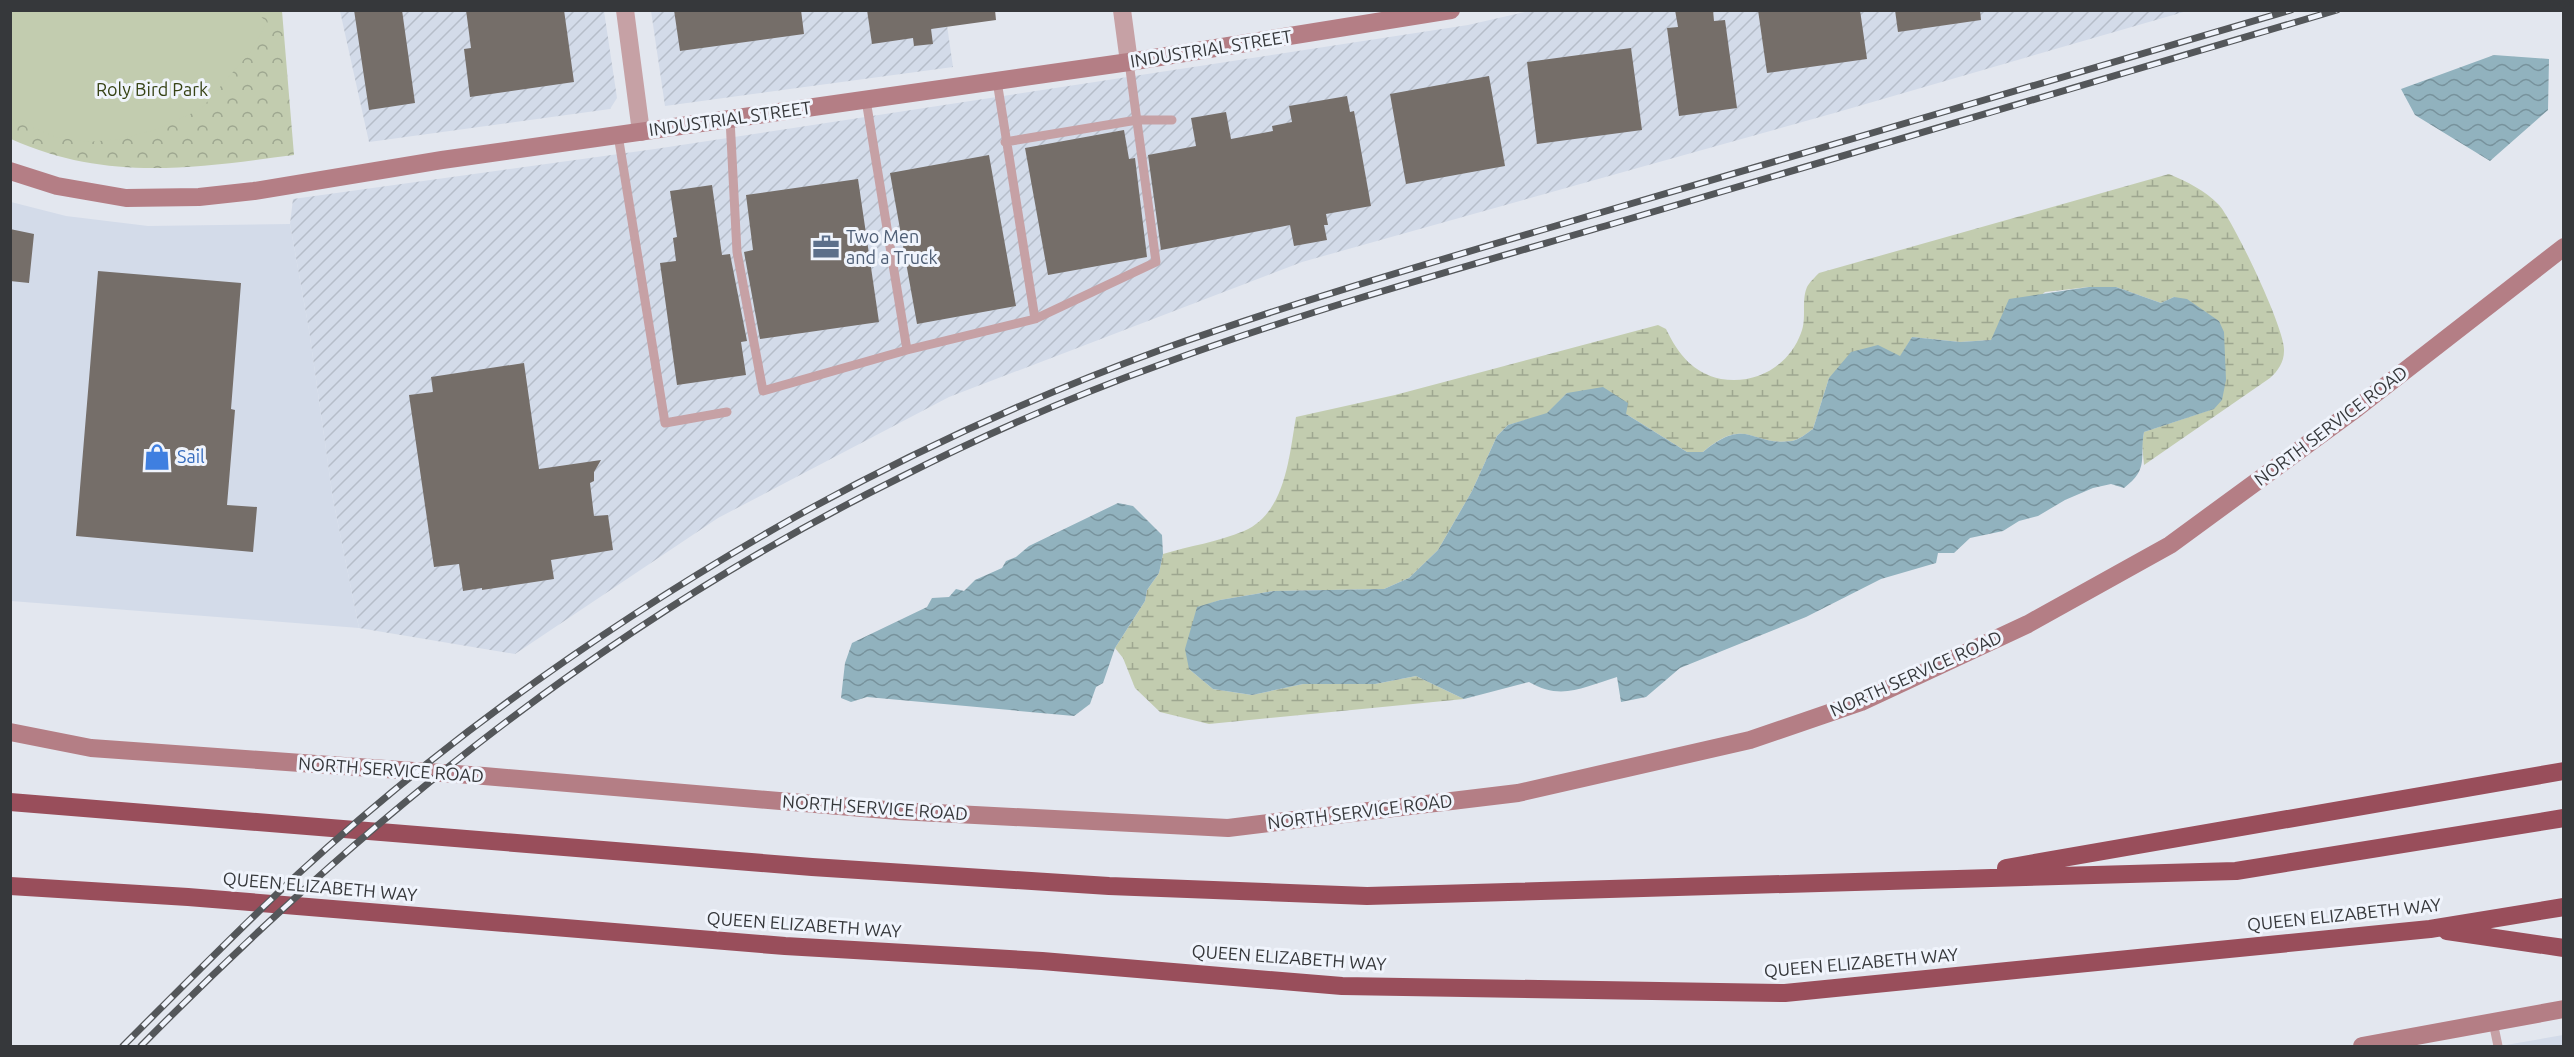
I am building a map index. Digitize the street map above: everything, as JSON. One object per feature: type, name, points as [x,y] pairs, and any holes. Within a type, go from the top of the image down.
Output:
[{"type":"highway","points":[[1795,885],[2021,867],[2564,771]]},
{"type":"highway","points":[[10,802],[812,867],[1109,886],[1367,896],[2236,871],[2564,818]]},
{"type":"highway","name":"QUEEN ELIZABETH WAY","points":[[10,886],[188,897],[785,946],[1042,961],[1342,986],[1785,993],[2430,929],[2564,907]]},
{"type":"highway","points":[[2430,929],[2564,948]]},
{"type":"street","points":[[625,10],[641,132]]},
{"type":"street","points":[[1122,10],[1129,62]]},
{"type":"street","name":"INDUSTRIAL STREET","points":[[10,171],[57,186],[126,198],[199,197],[254,191],[442,160],[1129,62],[1451,10]]},
{"type":"street","name":"NORTH SERVICE ROAD","points":[[10,732],[91,748],[484,776],[898,811],[1228,828],[1518,793],[1750,740],[1862,702],[2028,624],[2170,545],[2357,408],[2564,247]]},
{"type":"street","points":[[2362,1047],[2426,1041],[2493,1022],[2564,1009]]},
{"type":"lane","points":[[730,119],[737,252],[763,391],[907,350],[1035,319],[1156,262],[1129,62]]},
{"type":"lane","points":[[997,81],[1035,319]]},
{"type":"lane","points":[[866,100],[907,350]]},
{"type":"lane","points":[[1005,142],[1137,120],[1172,120]]},
{"type":"lane","points":[[618,135],[665,423],[727,412]]},
{"type":"lane","points":[[2493,1022],[2498,1047]]},
{"type":"shaded area","points":[[340,11],[604,11],[617,98],[610,109],[369,142]]},
{"type":"shaded area","points":[[651,11],[945,11],[953,67],[665,106]]},
{"type":"shaded area","points":[[1529,11],[2187,11],[1838,112],[1302,262],[949,397],[718,518],[515,654],[359,628],[333,499],[309,330],[290,224],[293,199],[655,149],[1468,25]]},
{"type":"shaded area","points":[[11,202],[66,216],[148,226],[290,224],[309,330],[333,499],[359,628],[11,601]]},
{"type":"shaded area","points":[[2563,1035],[2563,1046],[2506,1045]]},
{"type":"green space","name":"Roly Bird Park","points":[[253,10],[267,22],[252,50],[201,109],[158,129],[120,139],[88,142],[56,137],[11,119],[11,11]]},
{"type":"green space","name":"Roly Bird Park","points":[[11,11],[282,11],[294,155],[221,164],[151,168],[82,161],[47,153],[11,139]]},
{"type":"green space","points":[[2169,174],[2208,195],[2226,215],[2247,253],[2268,300],[2277,322],[2284,355],[2280,366],[2270,378],[2144,465],[2142,444],[2144,432],[2213,409],[2219,321],[2174,297],[2161,303],[2116,287],[2089,287],[2045,292],[1991,340],[1960,342],[1912,337],[1900,357],[1829,378],[1813,429],[1792,441],[1778,442],[1740,434],[1718,441],[1703,452],[1687,452],[1626,414],[1567,393],[1547,414],[1508,425],[1497,436],[1472,491],[1438,550],[1409,578],[1384,589],[1274,591],[1220,600],[1197,608],[1189,669],[1213,689],[1252,695],[1303,684],[1375,684],[1416,676],[1464,699],[1209,724],[1160,712],[1135,688],[1123,658],[1115,648],[1145,601],[1147,590],[1159,573],[1163,554],[1244,531],[1258,523],[1269,511],[1277,497],[1288,465],[1296,417],[1395,395],[1658,325],[1666,329],[1681,354],[1702,372],[1721,379],[1734,380],[1759,376],[1780,364],[1796,345],[1803,328],[1804,298],[1807,287],[1819,273]]},
{"type":"water","points":[[2494,55],[2549,59],[2548,110],[2490,161],[2415,115],[2401,89]]},
{"type":"water","points":[[2089,287],[2116,287],[2161,303],[2174,297],[2187,299],[2219,321],[2224,332],[2226,380],[2222,400],[2214,409],[2144,432],[2140,468],[2132,481],[2124,488],[2111,484],[2093,488],[2065,500],[2038,516],[2019,521],[2003,531],[1970,538],[1954,553],[1938,553],[1936,563],[1881,579],[1806,617],[1680,668],[1646,697],[1621,702],[1617,677],[1583,688],[1562,691],[1541,688],[1529,682],[1464,699],[1416,676],[1375,684],[1303,684],[1252,695],[1213,689],[1189,669],[1185,649],[1197,607],[1220,600],[1274,591],[1384,589],[1409,578],[1438,550],[1472,491],[1497,436],[1508,425],[1547,413],[1567,393],[1603,387],[1628,403],[1626,414],[1687,452],[1703,452],[1718,441],[1740,434],[1778,442],[1792,441],[1813,429],[1829,378],[1851,352],[1878,345],[1900,356],[1912,337],[1960,342],[1991,340],[2009,299]]},
{"type":"water","points":[[1118,503],[1133,506],[1162,535],[1163,554],[1159,573],[1147,590],[1145,601],[1115,648],[1103,683],[1096,687],[1090,704],[1074,716],[867,697],[851,702],[841,698],[845,663],[852,643],[927,607],[932,598],[949,597],[956,589],[964,591],[975,580],[1002,568],[1006,561],[1016,557],[1029,546]]},
{"type":"building","points":[[354,10],[402,10],[415,103],[369,110]]},
{"type":"building","points":[[466,10],[564,10],[574,82],[470,97],[464,49],[471,48]]},
{"type":"building","points":[[674,10],[801,10],[804,34],[680,51]]},
{"type":"building","points":[[867,10],[995,10],[996,20],[931,29],[933,44],[914,46],[913,38],[872,44]]},
{"type":"building","points":[[1675,10],[1713,10],[1714,21],[1725,20],[1737,108],[1679,116],[1667,28],[1678,27]]},
{"type":"building","points":[[1758,10],[1860,10],[1867,59],[1767,73]]},
{"type":"building","points":[[1895,10],[1980,10],[1981,20],[1898,32]]},
{"type":"building","points":[[1631,48],[1642,130],[1537,144],[1527,62]]},
{"type":"building","points":[[1489,76],[1505,166],[1406,184],[1390,94]]},
{"type":"building","points":[[1347,96],[1350,112],[1354,111],[1371,206],[1326,214],[1328,225],[1324,225],[1327,240],[1294,246],[1290,225],[1161,250],[1148,155],[1196,146],[1191,118],[1226,112],[1231,139],[1273,131],[1272,126],[1292,122],[1289,106]]},
{"type":"building","points":[[1124,130],[1129,159],[1135,158],[1147,257],[1048,275],[1025,148]]},
{"type":"building","points":[[989,155],[1016,306],[917,324],[890,173]]},
{"type":"building","points":[[858,179],[879,322],[760,339],[744,252],[753,250],[746,195]]},
{"type":"building","points":[[712,185],[722,255],[730,254],[747,341],[741,342],[746,375],[677,385],[660,263],[676,261],[673,238],[677,237],[670,191]]},
{"type":"building","points":[[10,229],[34,234],[29,283],[10,281]]},
{"type":"building","name":"Sail","points":[[98,271],[241,283],[231,409],[235,410],[227,505],[257,507],[253,552],[76,536]]},
{"type":"building","points":[[524,363],[539,469],[601,460],[594,472],[594,481],[590,483],[594,516],[608,515],[613,550],[551,560],[554,579],[463,591],[459,564],[434,567],[409,395],[433,392],[431,377]]},
{"type":"railway","points":[[123,1046],[298,874],[355,823],[414,774],[536,681],[729,555],[839,493],[930,447],[1022,405],[1116,367],[1271,312],[1487,246],[2291,10]]},
{"type":"railway","points":[[141,1046],[314,880],[404,803],[497,729],[592,660],[691,594],[794,533],[965,446],[1030,416],[1129,376],[1217,344],[1329,308],[2337,10]]},
{"type":"place","name":"Two Men and a Truck","points":[[826,247]]},
{"type":"place","name":"Sail","points":[[157,457]]}]
